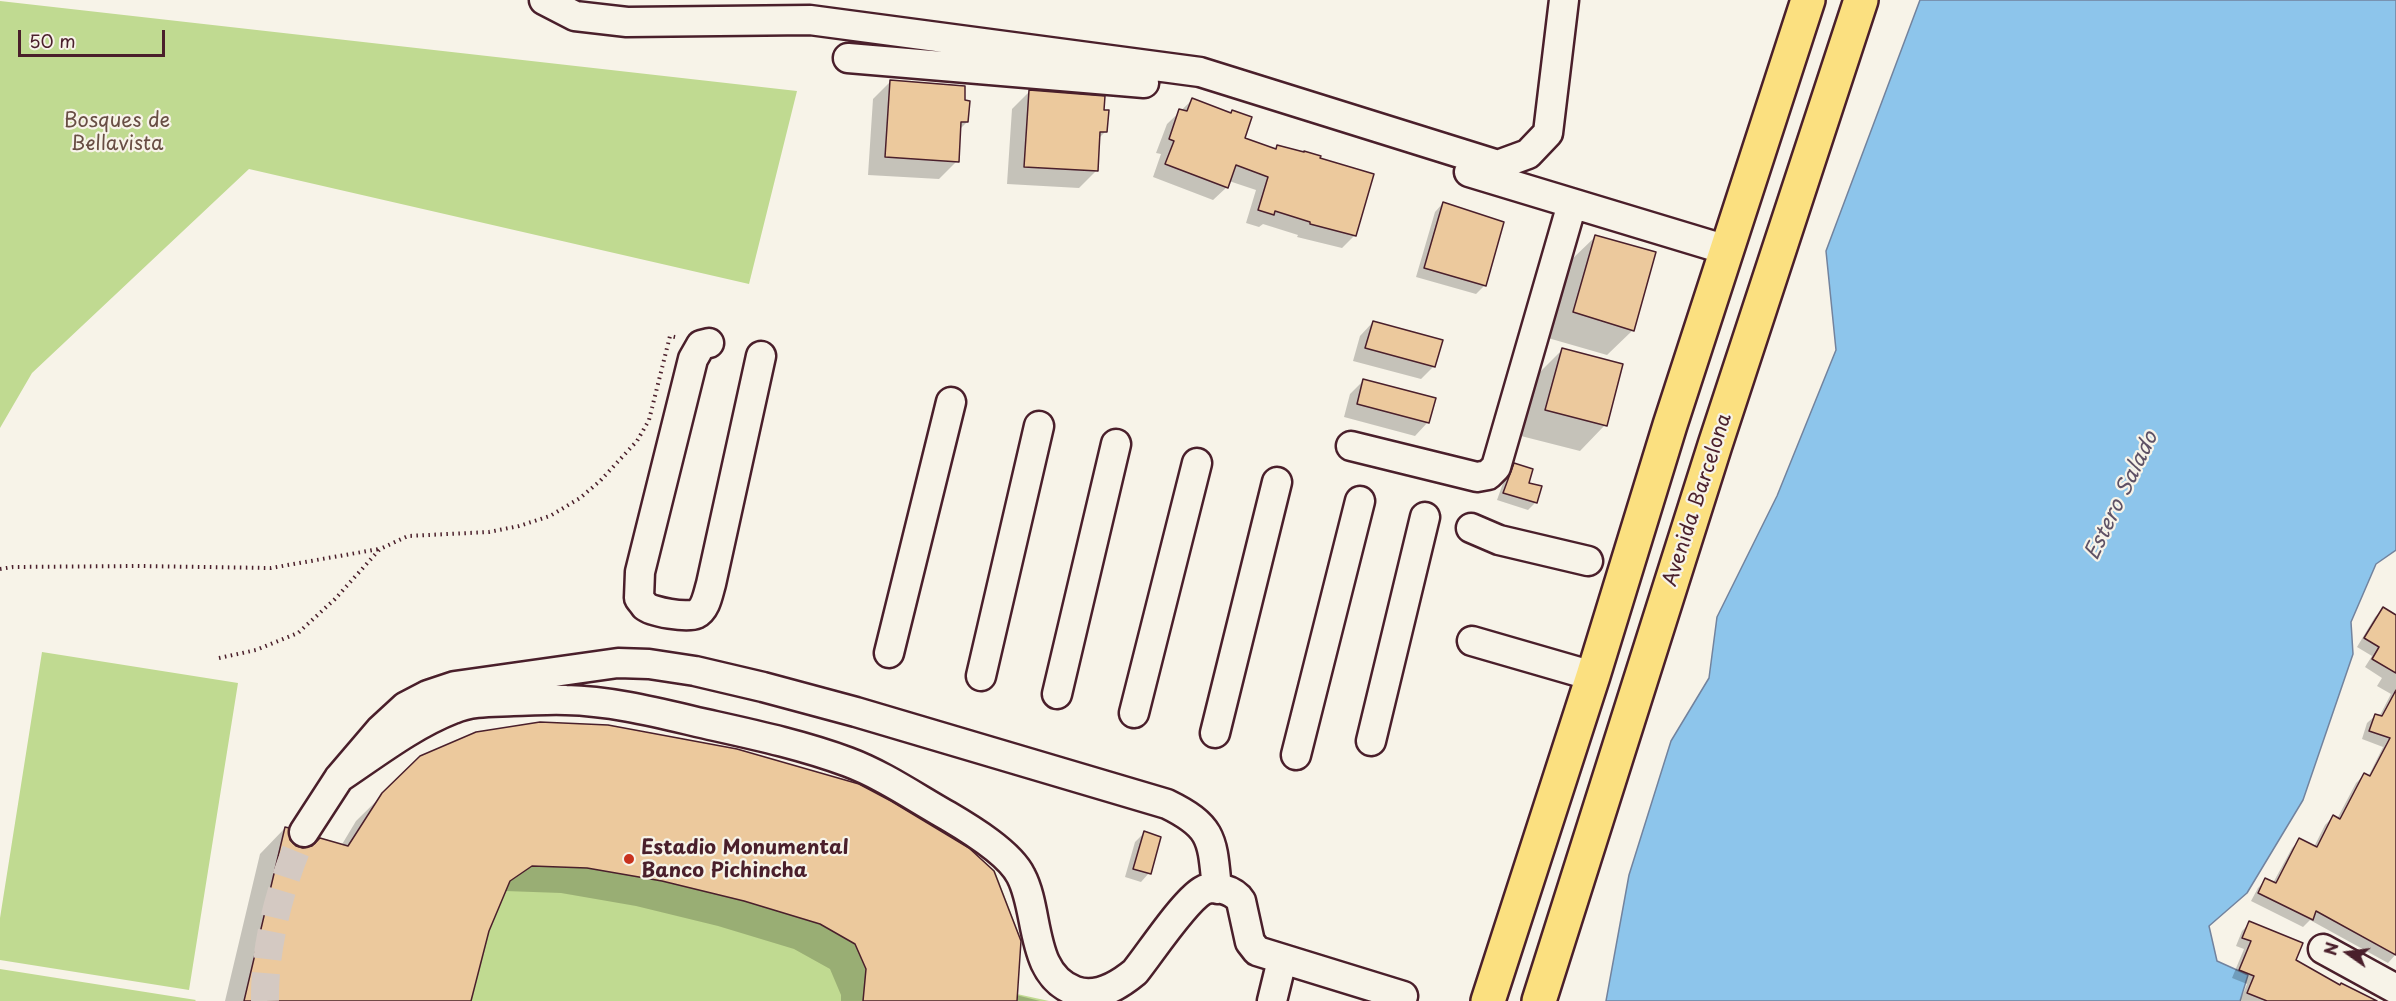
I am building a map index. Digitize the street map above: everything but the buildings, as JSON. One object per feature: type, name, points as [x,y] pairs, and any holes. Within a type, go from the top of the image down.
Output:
[{"type":"main road","points":[[1495,995],[1670,425],[1808,0]]},
{"type":"main road","name":"Avenida Barcelona","points":[[1538,1000],[1715,445],[1861,0]]},
{"type":"main road","points":[[1670,425],[1677,441],[1685,447],[1705,450],[1715,445]]},
{"type":"main road","points":[[1653,482],[1662,474],[1674,472],[1686,476],[1698,491],[1699,500]]},
{"type":"street","points":[[544,0],[575,16],[627,22],[810,20],[1200,72],[1498,165],[1528,154],[1548,133],[1564,0]]},
{"type":"street","points":[[848,58],[1199,87],[1727,250]]},
{"type":"street","points":[[1351,446],[1476,477],[1488,475],[1496,467],[1572,204]]},
{"type":"street","points":[[709,343],[701,345],[693,359],[640,572],[639,598],[645,606],[653,610],[689,615],[695,614],[705,605],[761,356]]},
{"type":"street","points":[[889,653],[951,402]]},
{"type":"street","points":[[981,675],[1039,426]]},
{"type":"street","points":[[1057,694],[1116,444]]},
{"type":"street","points":[[1134,713],[1197,463]]},
{"type":"street","points":[[1215,733],[1277,482]]},
{"type":"street","points":[[1296,755],[1360,501]]},
{"type":"street","points":[[1371,741],[1425,517]]},
{"type":"street","points":[[1471,528],[1499,540],[1588,561]]},
{"type":"street","points":[[1472,641],[1593,676]]},
{"type":"street","points":[[304,832],[339,778],[380,730],[405,707],[428,695],[455,686],[540,673],[618,663],[649,664],[706,673],[836,706],[1167,804],[1185,813],[1203,827],[1214,852],[1217,889]]},
{"type":"street","points":[[339,778],[404,735],[453,709],[478,702],[566,700],[613,704],[783,741],[867,770],[952,819],[1002,854],[1022,876],[1042,955],[1049,971],[1058,982],[1067,988],[1092,995],[1106,991],[1126,979],[1135,972],[1191,901],[1204,890],[1217,889],[1233,893],[1241,901],[1253,948],[1282,960],[1403,996]]},
{"type":"street","points":[[2323,949],[2396,989]]},
{"type":"street","points":[[1272,1001],[1282,960]]},
{"type":"path","points":[[0,569],[137,566],[271,568],[380,549],[408,536],[489,531],[519,526],[550,516],[580,498],[600,481],[637,441],[649,420],[670,336],[709,343]]},
{"type":"path","points":[[219,658],[256,650],[298,633],[335,599],[380,549]]},
{"type":"green space","name":"Bosques de Bellavista","points":[[0,1],[797,91],[749,284],[249,169],[32,373],[0,428]]},
{"type":"green space","points":[[42,652],[238,683],[189,990],[0,960],[0,918]]},
{"type":"green space","name":"Estadio Monumental Banco Pichincha","points":[[540,722],[608,725],[737,749],[865,786],[943,824],[995,871],[1021,939],[1017,994],[1049,1001],[244,1001],[285,827],[348,846],[382,793],[420,756],[476,732]]},
{"type":"green space","points":[[0,969],[196,1000],[0,1001]]},
{"type":"water","name":"Estero Salado","points":[[1920,0],[2396,0],[2396,550],[2376,564],[2351,622],[2353,654],[2303,800],[2247,893],[2209,926],[2217,961],[2248,975],[2240,1001],[1606,1001],[1629,875],[1671,741],[1709,678],[1717,617],[1777,496],[1836,350],[1826,251]]},
{"type":"tunnel","points":[[265,1001],[267,959],[281,893],[304,832]]},
{"type":"place","name":"Estadio Monumental Banco Pichincha","points":[[629,859]]}]
